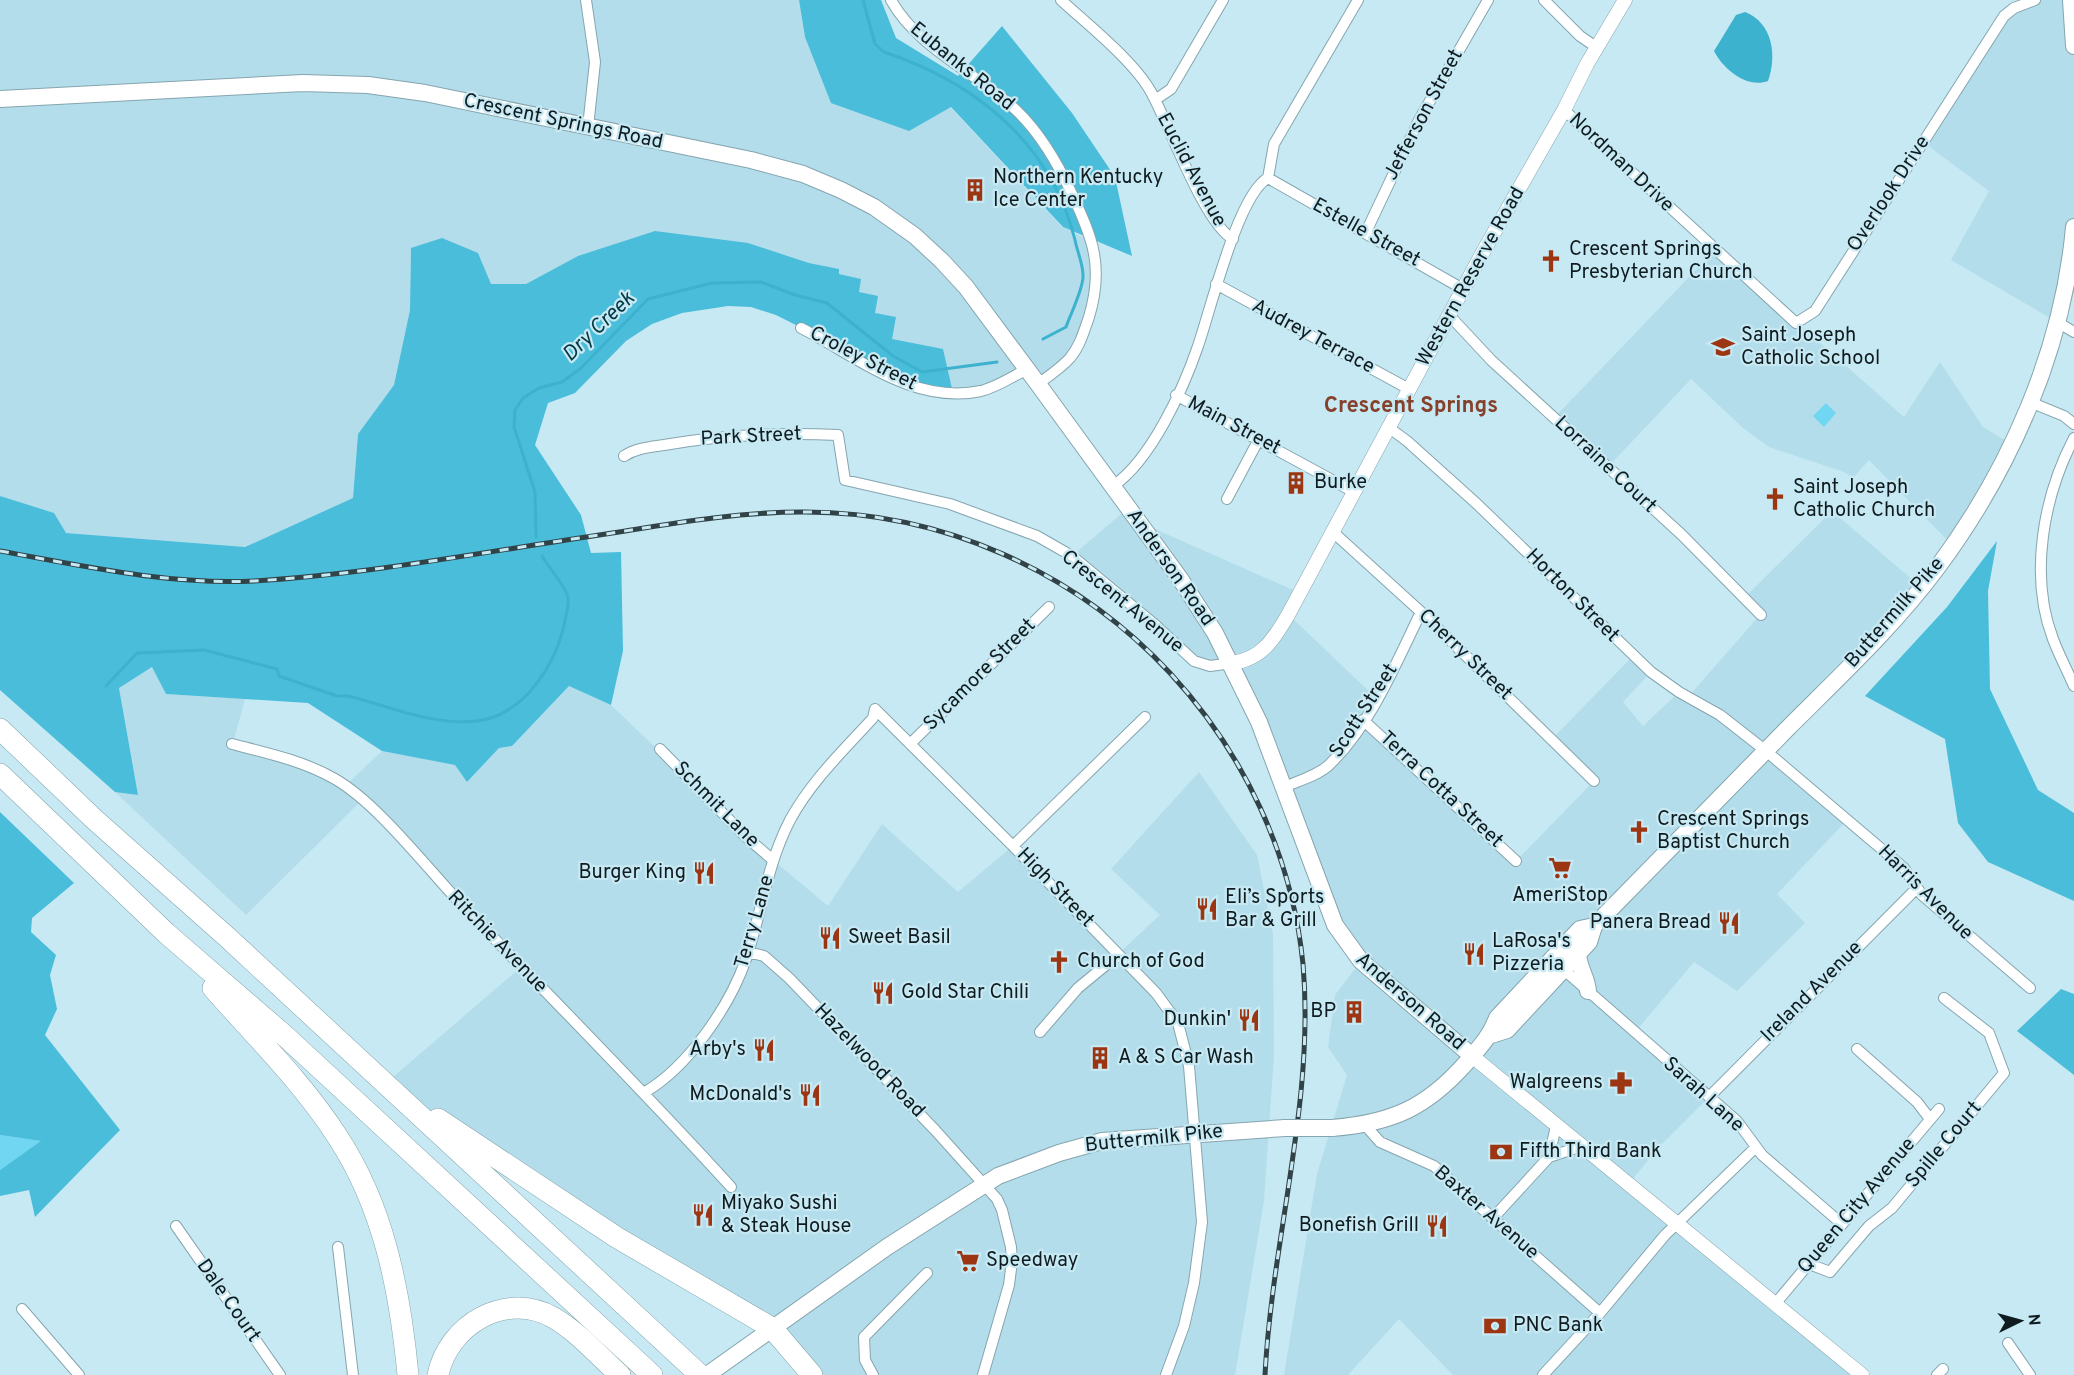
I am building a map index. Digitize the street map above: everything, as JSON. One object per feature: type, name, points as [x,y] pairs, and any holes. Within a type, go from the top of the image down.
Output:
[{"type":"highway","points":[[0,729],[94,819],[385,1083],[700,1375]]},
{"type":"highway","points":[[0,774],[166,933],[284,1035],[652,1375]]},
{"type":"highway","points":[[166,933],[314,1104],[337,1135],[359,1172],[372,1203],[389,1257],[408,1375]]},
{"type":"highway","points":[[385,1083],[616,1237],[772,1328],[812,1375]]},
{"type":"highway","points":[[438,1375],[447,1348],[464,1328],[493,1311],[509,1309],[532,1310],[556,1319],[620,1375]]},
{"type":"main road","points":[[2071,0],[2074,46]]},
{"type":"main road","name":"Crescent Springs Road","points":[[0,99],[303,83],[368,85],[425,93],[770,164],[842,190],[874,207],[915,236],[956,275],[1038,384]]},
{"type":"main road","name":"Buttermilk Pike","points":[[1491,1035],[1507,1030],[1589,942],[1594,926],[1896,616],[1936,570],[1992,485],[2013,445],[2057,322],[2074,226]]},
{"type":"main road","name":"Anderson Road","points":[[1038,384],[1181,580],[1232,663],[1259,722],[1335,925],[1361,961],[1472,1056]]},
{"type":"main road","name":"Buttermilk Pike","points":[[707,1375],[878,1253],[982,1184],[1025,1164],[1102,1141],[1246,1129],[1332,1128],[1365,1125],[1396,1117],[1430,1098],[1491,1035],[1497,1018],[1580,929],[1594,926]]},
{"type":"main road","points":[[1578,954],[1579,965],[1587,978],[1588,991]]},
{"type":"street","points":[[586,0],[596,62],[588,127]]},
{"type":"street","name":"Eubanks Road","points":[[891,0],[909,26],[992,88],[1030,124],[1052,155],[1090,233],[1097,265],[1097,286],[1084,332],[1070,358],[1038,384]]},
{"type":"street","name":"Euclid Avenue","points":[[1060,0],[1122,58],[1150,90],[1222,233],[1233,239],[1216,284],[1197,347],[1176,396],[1142,458],[1124,478],[1113,486]]},
{"type":"street","points":[[1155,100],[1172,89],[1223,0]]},
{"type":"street","points":[[1233,239],[1261,182],[1268,178],[1274,144],[1358,0]]},
{"type":"street","name":"Jefferson Street","points":[[1366,232],[1419,120],[1488,0]]},
{"type":"street","points":[[1544,0],[1580,36],[1596,47]]},
{"type":"street","name":"Western Reserve Road","points":[[1232,663],[1246,661],[1271,643],[1463,289],[1564,110],[1596,47],[1625,0]]},
{"type":"street","name":"Overlook Drive","points":[[1731,266],[1796,323],[1811,316],[2004,16],[2014,8],[2035,0]]},
{"type":"street","name":"Nordman Drive","points":[[1564,110],[1731,266]]},
{"type":"street","name":"Estelle Street","points":[[1268,178],[1463,289]]},
{"type":"street","name":"Audrey Terrace","points":[[1216,284],[1409,389]]},
{"type":"street","name":"Lorraine Court","points":[[1449,315],[1491,360],[1682,535],[1761,615]]},
{"type":"street","points":[[2057,322],[2074,332]]},
{"type":"street","name":"Croley Street","points":[[801,328],[888,376],[925,390],[953,393],[982,391],[1027,369]]},
{"type":"street","name":"Main Street","points":[[1176,396],[1354,492]]},
{"type":"street","points":[[2030,402],[2064,416],[2074,424]]},
{"type":"street","name":"Horton Street","points":[[1388,427],[1407,441],[1485,511],[1651,672],[1679,692],[1720,715],[1766,751]]},
{"type":"street","name":"Park Street","points":[[624,456],[645,448],[726,436],[801,433],[838,435],[843,477]]},
{"type":"street","points":[[2074,438],[2064,458],[2052,498],[2041,560],[2042,590],[2052,638],[2074,686]]},
{"type":"street","points":[[1227,500],[1259,439]]},
{"type":"street","name":"Crescent Avenue","points":[[843,477],[844,480],[950,504],[1037,536],[1072,556],[1153,623],[1194,661],[1210,666],[1232,663]]},
{"type":"street","name":"Cherry Street","points":[[1333,532],[1421,612],[1594,781]]},
{"type":"street","name":"Sycamore Street","points":[[911,743],[1049,607]]},
{"type":"street","name":"Scott Street","points":[[1284,786],[1329,765],[1363,720],[1421,612]]},
{"type":"street","name":"High Street","points":[[851,741],[873,718],[875,709],[1156,993],[1178,1023],[1187,1050],[1201,1193],[1201,1240],[1184,1326],[1167,1375]]},
{"type":"street","points":[[1013,846],[1145,717]]},
{"type":"street","name":"Terra Cotta Street","points":[[1363,720],[1516,861]]},
{"type":"street","name":"Terry Lane","points":[[645,1092],[658,1085],[704,1035],[722,1008],[740,974],[773,860],[807,790],[826,766],[851,741]]},
{"type":"street","name":"Ritchie Avenue","points":[[232,744],[303,764],[337,780],[381,818],[565,1013],[645,1092],[731,1187]]},
{"type":"street","name":"Schmit Lane","points":[[660,749],[745,836],[773,860]]},
{"type":"street","name":"Harris Avenue","points":[[1766,751],[1904,868],[1917,888],[1974,943],[2030,988]]},
{"type":"street","name":"Ireland Avenue","points":[[1709,1097],[1917,888]]},
{"type":"street","name":"Hazelwood Road","points":[[747,952],[764,956],[789,978],[931,1126],[997,1199],[1011,1247],[1012,1261],[1009,1285],[983,1375]]},
{"type":"street","points":[[1040,1032],[1078,988],[1118,955]]},
{"type":"street","name":"Sarah Lane","points":[[1563,969],[1737,1120],[1768,1161],[1842,1224]]},
{"type":"street","name":"Spille Court","points":[[1809,1264],[1830,1272],[1869,1226],[1892,1208],[2004,1073],[1989,1033],[1944,998]]},
{"type":"street","points":[[1857,1049],[1917,1102],[1930,1119]]},
{"type":"street","name":"Anderson Road","points":[[1472,1056],[1862,1375]]},
{"type":"street","name":"Queen City Avenue","points":[[1775,1304],[1939,1109]]},
{"type":"street","name":"Baxter Avenue","points":[[1365,1125],[1380,1142],[1434,1166],[1600,1313]]},
{"type":"street","points":[[1549,1157],[1556,1126]]},
{"type":"street","points":[[1493,1218],[1549,1157],[1582,1146]]},
{"type":"street","points":[[1543,1375],[1677,1223],[1756,1147]]},
{"type":"street","name":"Dale Court","points":[[176,1226],[280,1375]]},
{"type":"street","points":[[338,1248],[353,1375]]},
{"type":"street","points":[[872,1374],[865,1360],[864,1337],[927,1274]]},
{"type":"street","points":[[22,1309],[79,1375]]},
{"type":"street","points":[[2008,1343],[2030,1375]]},
{"type":"shaded area","points":[[0,0],[799,0],[805,37],[950,107],[1062,227],[1093,242],[1097,265],[1078,346],[1038,384],[1026,369],[999,384],[953,393],[892,339],[858,292],[838,274],[839,269],[809,263],[748,243],[578,256],[526,284],[491,285],[478,253],[411,248],[410,310],[394,385],[358,434],[353,498],[245,547],[66,533],[0,496]]},
{"type":"shaded area","points":[[799,0],[881,0],[896,38],[958,76],[1002,26],[1072,113],[1115,177],[1132,256],[1063,227],[951,107],[909,131],[831,103],[805,37]]},
{"type":"shaded area","points":[[2035,0],[2071,0],[2074,46],[2074,227],[2057,322],[1951,260],[1989,191],[1923,142],[2004,16]]},
{"type":"shaded area","points":[[1745,12],[1762,24],[1770,41],[1772,61],[1768,81],[1752,82],[1736,76],[1723,64],[1714,51],[1736,15]]},
{"type":"shaded area","points":[[655,231],[748,243],[809,263],[839,269],[839,274],[861,279],[859,292],[878,296],[875,313],[896,317],[892,339],[943,349],[953,393],[925,390],[776,315],[751,307],[728,306],[682,313],[652,324],[626,341],[575,393],[548,403],[535,445],[581,515],[591,553],[621,552],[623,651],[611,705],[569,686],[512,746],[499,748],[467,782],[455,765],[382,751],[308,703],[166,694],[152,667],[119,688],[138,795],[115,792],[0,690],[0,496],[54,513],[66,533],[245,547],[353,498],[358,434],[394,385],[410,310],[411,248],[442,238],[478,253],[491,284],[526,284],[578,256]]},
{"type":"shaded area","name":"Saint Joseph Catholic School","points":[[1715,250],[1904,417],[1940,362],[1983,427],[2013,445],[1953,546],[1869,460],[1853,478],[1844,472],[1769,447],[1743,428],[1691,379],[1608,467],[1554,418]]},
{"type":"shaded area","points":[[1826,403],[1836,413],[1824,427],[1813,416]]},
{"type":"shaded area","points":[[1128,508],[1139,522],[1300,593],[1289,615],[1377,699],[1363,720],[1516,861],[1594,781],[1552,739],[1633,656],[1651,672],[1623,702],[1643,726],[1679,692],[1688,697],[1760,615],[1744,598],[1832,511],[1921,587],[1766,751],[1847,820],[1777,894],[1805,923],[1737,991],[1694,962],[1636,1031],[1709,1097],[1656,1150],[1629,1184],[1862,1375],[1453,1375],[1399,1319],[1348,1375],[1284,1375],[1317,1174],[1347,1075],[1328,1047],[1335,995],[1361,961],[1350,948],[1232,663],[1198,664],[1072,556]]},
{"type":"shaded area","points":[[1997,541],[1988,591],[1990,689],[2038,790],[2074,813],[2074,901],[1988,862],[1958,823],[1945,739],[1865,696],[1947,607]]},
{"type":"shaded area","points":[[153,667],[166,694],[245,699],[233,743],[303,764],[345,786],[382,751],[456,765],[467,782],[499,748],[512,746],[569,686],[611,705],[773,860],[828,906],[882,824],[958,892],[1013,846],[1118,954],[1160,915],[1111,869],[1199,772],[1257,855],[1273,935],[1274,1054],[1264,1201],[1235,1375],[811,1375],[772,1328],[385,1084],[521,967],[361,801],[246,915],[115,792],[138,795],[119,687]]},
{"type":"shaded area","points":[[0,812],[74,883],[32,918],[31,932],[56,955],[50,975],[57,1009],[45,1035],[120,1130],[35,1217],[29,1190],[0,1196],[0,1170],[41,1141],[0,1135]]},
{"type":"shaded area","points":[[2061,989],[2074,994],[2074,1075],[2017,1031]]},
{"type":"shaded area","points":[[0,1135],[42,1141],[0,1170]]},
{"type":"waterway","name":"Dry Creek","points":[[863,0],[875,44],[884,52],[949,80],[978,99],[1005,121],[1028,146],[1048,174],[1064,205],[1082,266],[1083,280],[1066,327],[1043,339]]},
{"type":"waterway","name":"Dry Creek","points":[[536,537],[535,492],[514,427],[515,410],[523,398],[539,388],[562,382],[581,368],[648,299],[712,283],[761,282],[795,295],[827,303],[893,356],[922,372],[997,362]]},
{"type":"waterway","name":"Dry Creek","points":[[106,686],[137,653],[204,650],[277,669],[279,676],[337,696],[348,696],[428,718],[461,722],[495,717],[525,697],[537,683],[556,651],[562,633],[568,607],[567,594],[542,556]]},
{"type":"railway","points":[[0,551],[158,577],[254,581],[386,568],[728,516],[802,512],[854,514],[905,522],[954,536],[1002,554],[1048,577],[1092,605],[1133,637],[1170,673],[1197,704],[1242,771],[1276,845],[1297,923],[1303,964],[1305,1015],[1303,1067],[1269,1324],[1265,1375]]},
{"type":"place","name":"Northern Kentucky Ice Center","points":[[975,190]]},
{"type":"place","name":"Crescent Springs Presbyterian Church","points":[[1551,261]]},
{"type":"place","name":"Saint Joseph Catholic School","points":[[1723,347]]},
{"type":"place","name":"Burke","points":[[1296,483]]},
{"type":"place","name":"Saint Joseph Catholic Church","points":[[1775,499]]},
{"type":"place","name":"Crescent Springs Baptist Church","points":[[1639,832]]},
{"type":"place","name":"AmeriStop","points":[[1560,868]]},
{"type":"place","name":"Burger King","points":[[704,873]]},
{"type":"place","name":"Eli’s Sports Bar & Grill","points":[[1207,909]]},
{"type":"place","name":"Panera Bread","points":[[1729,923]]},
{"type":"place","name":"Sweet Basil","points":[[830,938]]},
{"type":"place","name":"LaRosa's Pizzeria","points":[[1474,954]]},
{"type":"place","name":"Church of God","points":[[1059,962]]},
{"type":"place","name":"Gold Star Chili","points":[[883,993]]},
{"type":"place","name":"BP","points":[[1354,1012]]},
{"type":"place","name":"Dunkin'","points":[[1249,1020]]},
{"type":"place","name":"Arby's","points":[[764,1050]]},
{"type":"place","name":"A & S Car Wash","points":[[1100,1058]]},
{"type":"place","name":"Walgreens","points":[[1621,1083]]},
{"type":"place","name":"McDonald's","points":[[810,1095]]},
{"type":"place","name":"Fifth Third Bank","points":[[1501,1152]]},
{"type":"place","name":"Miyako Sushi & Steak House","points":[[703,1215]]},
{"type":"place","name":"Bonefish Grill","points":[[1437,1226]]},
{"type":"place","name":"Speedway","points":[[968,1261]]},
{"type":"place","name":"PNC Bank","points":[[1495,1326]]},
{"type":"district","name":"Crescent Springs","points":[[1411,406]]}]
